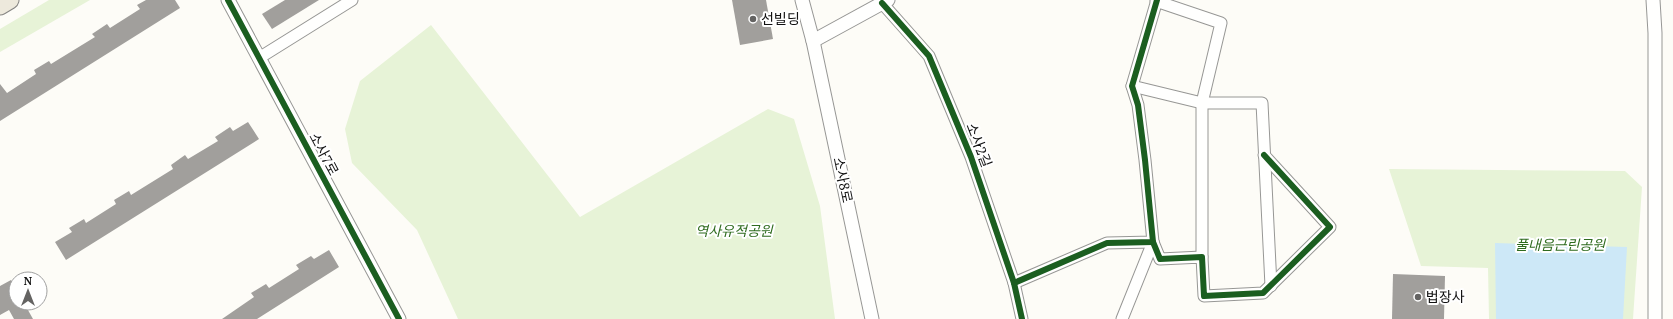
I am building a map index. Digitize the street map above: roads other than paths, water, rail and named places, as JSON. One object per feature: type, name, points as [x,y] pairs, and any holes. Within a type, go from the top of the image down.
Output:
[{"type":"main road","points":[[0,6],[10,0]]},
{"type":"street","name":"소사7로","points":[[228,0],[399,319]]},
{"type":"street","points":[[259,58],[352,0]]},
{"type":"street","points":[[1202,257],[1160,259],[1152,242],[1146,160],[1138,104],[1132,86],[1157,0],[1221,23],[1202,103],[1202,257],[1204,296],[1263,294],[1330,227],[1264,155]]},
{"type":"street","points":[[1653,0],[1655,33],[1655,319]]},
{"type":"street","name":"소사8로","points":[[804,1],[872,319]]},
{"type":"street","name":"소사2길","points":[[813,40],[885,1],[928,56],[971,157],[1014,283],[1022,319]]},
{"type":"street","points":[[1132,86],[1202,103],[1262,103],[1271,286]]},
{"type":"street","points":[[1014,283],[1107,243],[1152,242]]},
{"type":"street","points":[[1122,319],[1152,242]]},
{"type":"water","points":[[1495,243],[1627,247],[1623,319],[1496,319]]},
{"type":"place","name":"선빌딩","points":[[753,19]]},
{"type":"place","name":"법장사","points":[[1418,297]]},
{"type":"park label","name":"역사유적공원","points":[[734,231]]},
{"type":"park label","name":"풀내음근린공원","points":[[1560,245]]}]
